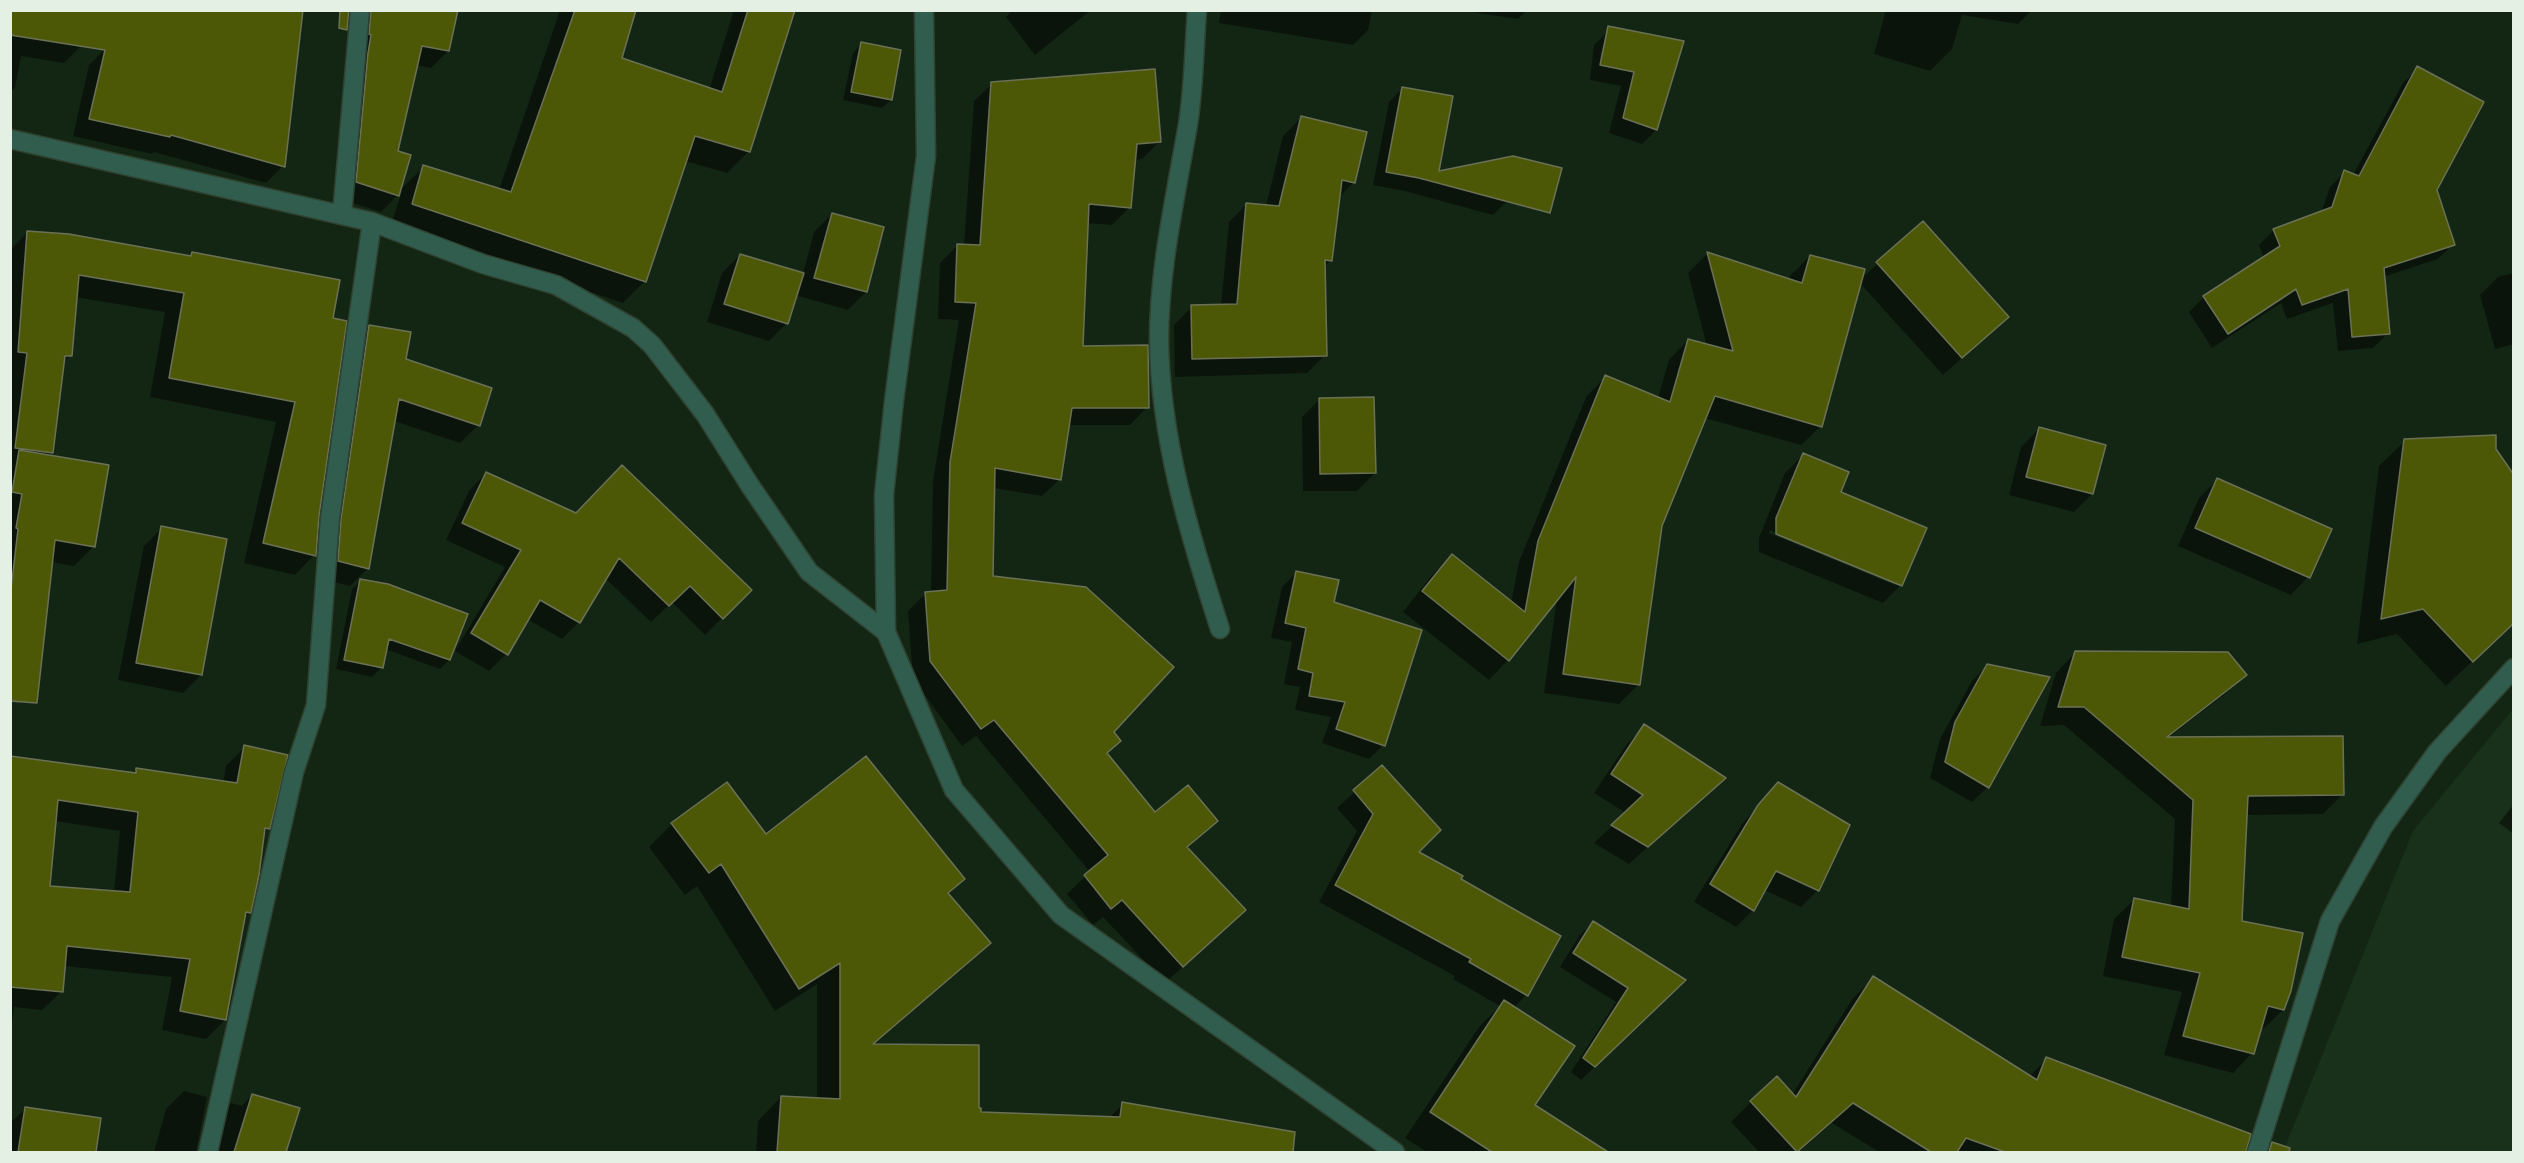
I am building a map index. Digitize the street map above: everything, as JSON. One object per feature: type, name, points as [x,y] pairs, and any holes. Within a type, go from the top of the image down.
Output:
[{"type":"street","points":[[342,215],[360,10]]},
{"type":"street","points":[[924,10],[926,156],[884,495],[886,632],[954,790],[1061,915],[1395,1152]]},
{"type":"street","points":[[1197,10],[1188,121],[1162,281],[1159,341],[1165,412],[1180,493],[1196,556],[1220,629]]},
{"type":"street","points":[[10,139],[372,222],[483,264],[556,285],[633,328],[652,345],[705,414],[809,572],[886,632]]},
{"type":"street","points":[[208,1152],[294,772],[316,705],[330,518],[372,222]]},
{"type":"street","points":[[2257,1152],[2330,921],[2383,827],[2437,752],[2514,668]]},
{"type":"shaded area","points":[[2513,709],[2513,1152],[2283,1152],[2413,831]]},
{"type":"building","points":[[10,10],[303,10],[285,167],[171,135],[170,137],[89,119],[105,50],[10,35]]},
{"type":"building","points":[[340,10],[349,10],[347,30],[339,28]]},
{"type":"building","points":[[371,10],[458,10],[449,51],[422,46],[398,151],[411,155],[399,196],[356,182],[371,35],[369,34]]},
{"type":"building","points":[[575,10],[636,10],[622,58],[722,92],[748,10],[795,10],[750,152],[695,136],[646,282],[412,204],[423,165],[511,192]]},
{"type":"building","points":[[1608,26],[1684,41],[1657,130],[1623,118],[1634,72],[1600,65]]},
{"type":"building","points":[[861,42],[901,50],[892,100],[851,92]]},
{"type":"building","points":[[2417,66],[2484,102],[2437,190],[2455,245],[2384,268],[2390,334],[2352,337],[2348,289],[2302,305],[2296,289],[2228,334],[2203,296],[2280,246],[2273,229],[2332,207],[2344,170],[2359,176]]},
{"type":"building","points":[[1155,69],[1161,142],[1137,144],[1131,208],[1089,204],[1083,346],[1148,345],[1149,408],[1072,408],[1061,480],[995,468],[993,576],[1086,587],[1174,667],[1114,732],[1121,741],[1107,753],[1155,812],[1188,785],[1218,821],[1187,847],[1246,910],[1183,967],[1122,900],[1111,909],[1084,875],[1108,855],[994,720],[981,729],[930,661],[925,592],[947,590],[950,462],[976,303],[955,302],[957,244],[980,245],[991,82]]},
{"type":"building","points":[[1402,87],[1453,96],[1439,171],[1513,156],[1562,168],[1550,213],[1419,178],[1386,172]]},
{"type":"building","points":[[1301,116],[1367,132],[1355,183],[1342,180],[1332,261],[1325,260],[1327,356],[1192,359],[1191,305],[1237,304],[1246,203],[1279,206]]},
{"type":"building","points":[[832,213],[884,227],[867,292],[814,278]]},
{"type":"building","points":[[1923,221],[2009,317],[1962,358],[1876,262]]},
{"type":"building","points":[[27,231],[69,234],[191,256],[192,252],[340,280],[333,318],[347,321],[319,516],[316,556],[263,543],[295,402],[169,378],[184,293],[79,275],[72,356],[65,356],[53,453],[15,448],[27,353],[18,352]]},
{"type":"building","points":[[1707,252],[1802,283],[1810,255],[1865,269],[1822,427],[1715,396],[1662,526],[1640,685],[1563,674],[1576,577],[1509,661],[1422,591],[1452,554],[1525,612],[1538,541],[1605,375],[1670,402],[1688,339],[1733,351]]},
{"type":"building","points":[[740,254],[804,273],[788,324],[724,304]]},
{"type":"building","points":[[369,325],[411,332],[406,359],[492,388],[480,426],[399,399],[369,569],[338,561],[341,519]]},
{"type":"building","points":[[1374,397],[1376,473],[1320,474],[1319,398]]},
{"type":"building","points":[[2039,427],[2106,445],[2093,494],[2026,477]]},
{"type":"building","points":[[2496,435],[2496,449],[2514,475],[2514,623],[2473,662],[2423,609],[2381,619],[2404,439]]},
{"type":"building","points":[[19,450],[109,465],[95,547],[55,540],[37,703],[10,701],[10,598],[18,529],[16,528],[22,494],[12,492]]},
{"type":"building","points":[[1803,453],[1849,472],[1841,492],[1927,528],[1902,586],[1776,534],[1776,518]]},
{"type":"building","points":[[622,465],[752,590],[723,619],[690,586],[669,606],[619,558],[580,623],[540,600],[508,655],[471,633],[521,550],[462,523],[486,472],[576,513]]},
{"type":"building","points":[[2217,478],[2332,529],[2310,578],[2195,528]]},
{"type":"building","points":[[161,526],[227,539],[202,675],[136,663]]},
{"type":"building","points":[[1296,571],[1339,580],[1334,602],[1422,630],[1385,746],[1336,729],[1345,702],[1309,696],[1313,673],[1298,669],[1306,628],[1285,623]]},
{"type":"building","points":[[360,579],[388,584],[468,614],[450,660],[389,639],[383,668],[344,660]]},
{"type":"building","points":[[2075,651],[2228,652],[2247,675],[2167,737],[2343,736],[2344,795],[2248,796],[2242,921],[2303,933],[2291,991],[2284,1010],[2268,1006],[2254,1054],[2183,1036],[2200,973],[2122,957],[2134,898],[2189,909],[2193,800],[2084,707],[2058,707]]},
{"type":"building","points":[[1987,664],[2050,677],[1989,788],[1945,762],[1955,722]]},
{"type":"building","points":[[1644,724],[1726,778],[1648,847],[1611,825],[1643,795],[1611,774]]},
{"type":"building","points":[[244,745],[288,755],[270,829],[265,828],[259,875],[251,913],[246,912],[226,1020],[180,1011],[190,959],[67,946],[63,992],[10,987],[10,756],[136,773],[136,768],[237,783]],"holes":[[[58,800],[138,812],[130,892],[50,886]]]},
{"type":"building","points":[[866,756],[965,879],[948,893],[991,943],[873,1044],[979,1045],[979,1108],[981,1112],[1120,1117],[1122,1102],[1295,1132],[1293,1152],[777,1152],[781,1096],[840,1099],[840,963],[799,989],[721,864],[709,873],[671,823],[727,782],[766,834]]},
{"type":"building","points":[[1382,765],[1441,830],[1419,852],[1463,876],[1461,879],[1561,936],[1528,996],[1469,962],[1471,959],[1335,885],[1373,814],[1353,790]]},
{"type":"building","points":[[1778,782],[1850,825],[1819,891],[1776,871],[1754,911],[1710,884],[1758,805]]},
{"type":"building","points":[[1593,921],[1686,980],[1595,1067],[1583,1058],[1628,988],[1573,953]]},
{"type":"building","points":[[1873,976],[2037,1080],[2046,1057],[2251,1134],[2246,1152],[2005,1152],[1966,1138],[1957,1152],[1931,1152],[1853,1103],[1797,1152],[1750,1101],[1777,1076],[1796,1097]]},
{"type":"building","points":[[1504,1000],[1575,1046],[1535,1105],[1608,1152],[1492,1152],[1430,1112]]},
{"type":"building","points":[[252,1094],[300,1108],[286,1152],[234,1152]]},
{"type":"building","points":[[25,1107],[101,1118],[96,1152],[18,1152]]},
{"type":"building","points":[[2272,1142],[2290,1148],[2289,1152],[2269,1152]]}]
